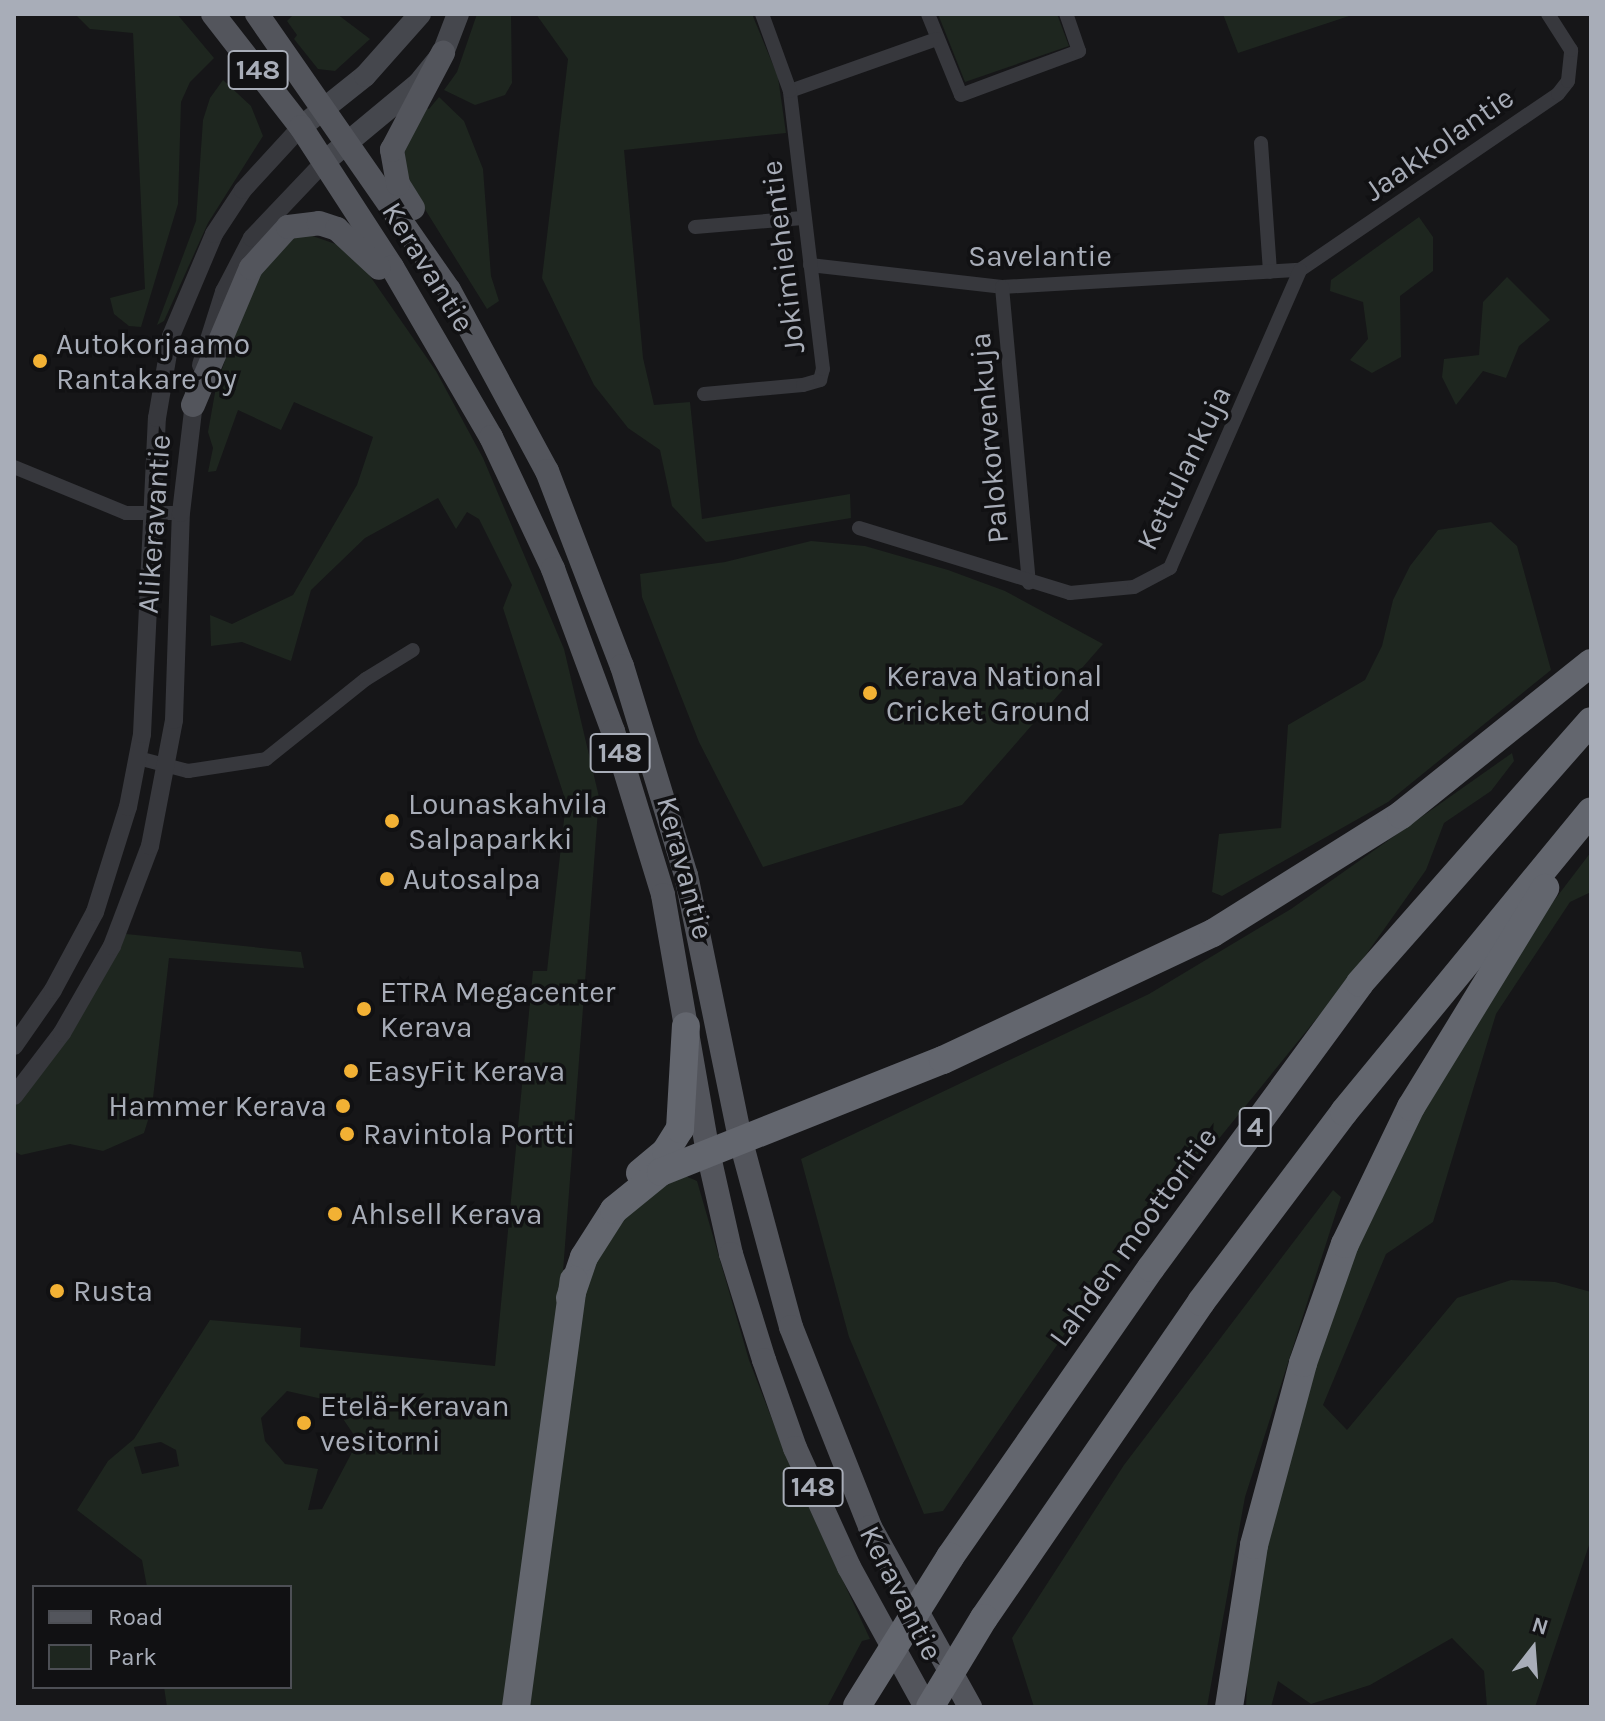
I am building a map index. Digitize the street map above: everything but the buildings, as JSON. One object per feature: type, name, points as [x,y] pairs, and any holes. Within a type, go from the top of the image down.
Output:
[{"type":"highway","points":[[570,1298],[584,1257],[614,1210],[661,1172],[740,1138],[943,1060],[1213,933],[1401,815],[1591,663]]},
{"type":"highway","name":"Lahden moottoritie","points":[[857,1706],[950,1557],[1151,1268],[1360,983],[1591,721]]},
{"type":"highway","name":"4","points":[[928,1707],[1135,1394],[1267,1213],[1363,1087],[1591,811]]},
{"type":"highway","points":[[1229,1707],[1257,1532],[1303,1363],[1345,1244],[1452,1036],[1591,819]]},
{"type":"highway","points":[[516,1707],[570,1298],[580,1250],[601,1210],[666,1151],[680,1129],[686,1026]]},
{"type":"main road","name":"Keravantie","points":[[213,14],[301,127],[324,162],[417,311],[519,491],[585,654],[663,895],[708,1152],[731,1254],[795,1448],[849,1567],[928,1707]]},
{"type":"main road","name":"Keravantie","points":[[257,14],[350,140],[449,290],[547,471],[622,666],[686,875],[740,1138],[791,1327],[830,1432],[908,1601],[970,1707]]},
{"type":"main road","name":"Alikeravantie","points":[[301,127],[365,76],[420,14]]},
{"type":"main road","name":"Alikeravantie","points":[[324,162],[419,83],[443,53],[458,14]]},
{"type":"main road","points":[[443,53],[392,150],[398,184],[428,233],[449,290]]},
{"type":"main road","points":[[193,405],[251,268],[288,227],[319,223],[337,229],[417,311]]},
{"type":"street","name":"Jokimiehentie","points":[[704,394],[820,380],[790,91],[762,14]]},
{"type":"street","points":[[928,14],[961,95],[1079,51],[1066,14]]},
{"type":"street","name":"Jaakkolantie","points":[[1300,270],[1558,94],[1568,81],[1571,50],[1548,14]]},
{"type":"street","points":[[790,91],[937,39]]},
{"type":"street","name":"Alikeravantie","points":[[14,1046],[53,990],[95,912],[138,758],[163,373],[191,282],[243,190],[301,127]]},
{"type":"street","points":[[1261,143],[1270,272],[1300,270]]},
{"type":"street","name":"Alikeravantie","points":[[14,1096],[62,1033],[112,946],[136,889],[168,769],[181,513],[193,405],[210,329],[240,260],[264,221],[324,162]]},
{"type":"street","points":[[695,227],[803,218]]},
{"type":"street","name":"Savelantie","points":[[810,265],[1002,287],[1270,272]]},
{"type":"street","name":"Kettulankuja","points":[[859,528],[1029,583],[1070,593],[1110,592],[1170,568],[1300,270]]},
{"type":"street","name":"Palokorvenkuja","points":[[1002,287],[1029,583]]},
{"type":"street","points":[[14,467],[118,511],[181,513]]},
{"type":"street","points":[[138,758],[168,769],[188,771],[266,759],[366,679],[413,650]]},
{"type":"green space","points":[[75,14],[177,14],[214,58],[190,82],[181,102],[178,204],[141,327],[129,326],[114,314],[110,298],[145,289],[133,33],[90,29]]},
{"type":"green space","points":[[294,14],[337,14],[370,39],[335,71],[318,69],[294,39],[297,35],[287,21]]},
{"type":"green space","points":[[477,14],[511,14],[512,83],[505,95],[475,105],[444,90],[457,72]]},
{"type":"green space","points":[[536,14],[752,14],[778,77],[786,133],[624,150],[643,358],[654,405],[690,402],[702,519],[850,494],[851,518],[706,542],[672,506],[660,450],[628,428],[594,385],[542,278],[568,59]]},
{"type":"green space","points":[[938,14],[1057,14],[1069,46],[965,82]]},
{"type":"green space","points":[[1223,14],[1355,14],[1238,53]]},
{"type":"green space","points":[[223,80],[251,106],[263,136],[208,223],[164,321],[157,325],[196,221],[203,120],[210,98]]},
{"type":"green space","points":[[439,97],[464,121],[483,169],[491,276],[499,301],[487,309],[413,190],[402,158],[412,125],[424,107],[429,109]]},
{"type":"green space","points":[[1419,217],[1433,237],[1433,271],[1400,296],[1401,357],[1372,373],[1350,360],[1368,339],[1363,302],[1330,291],[1331,280]]},
{"type":"green space","points":[[307,234],[344,247],[363,266],[436,371],[483,458],[564,649],[599,797],[561,1298],[505,1707],[167,1707],[164,1689],[292,1689],[292,1585],[147,1585],[142,1560],[77,1510],[108,1461],[134,1439],[210,1320],[301,1328],[300,1347],[495,1366],[533,971],[547,971],[566,802],[503,608],[512,585],[479,519],[467,512],[456,529],[438,498],[365,538],[311,590],[291,661],[242,642],[211,646],[210,615],[232,624],[293,595],[357,485],[373,437],[294,402],[281,430],[238,410],[216,471],[208,472],[213,448],[208,432],[216,387],[252,280],[287,238]],"holes":[[[287,1391],[331,1401],[358,1441],[322,1509],[308,1510],[318,1469],[285,1464],[265,1441],[261,1418]],[[161,1442],[176,1450],[179,1466],[142,1474],[134,1447]]]},
{"type":"green space","points":[[1507,277],[1550,320],[1519,346],[1506,378],[1483,371],[1456,405],[1442,377],[1444,359],[1479,355],[1483,302]]},
{"type":"green space","points":[[1491,522],[1517,546],[1551,670],[1388,802],[1222,896],[1212,892],[1219,834],[1281,828],[1288,725],[1365,680],[1382,646],[1393,600],[1410,566],[1438,530]]},
{"type":"green space","name":"Kerava National Cricket Ground","points":[[811,541],[865,546],[948,570],[1005,591],[1103,644],[962,805],[763,867],[699,742],[642,597],[640,574],[725,562]]},
{"type":"green space","points":[[1512,753],[1514,761],[1491,791],[1444,823],[1426,870],[1348,980],[1090,1297],[943,1511],[924,1514],[849,1337],[801,1159],[1149,994],[1291,909]]},
{"type":"green space","points":[[1591,852],[1591,892],[1570,902],[1496,1014],[1433,1222],[1386,1254],[1323,1405],[1347,1430],[1457,1298],[1511,1280],[1555,1282],[1591,1292],[1591,1539],[1535,1707],[1487,1707],[1484,1671],[1452,1638],[1370,1685],[1311,1704],[1278,1681],[1271,1707],[1246,1707],[1249,1637],[1275,1510],[1309,1379],[1355,1249],[1414,1116],[1518,948]]},
{"type":"green space","points":[[126,934],[301,952],[304,968],[169,958],[152,1107],[144,1133],[103,1151],[70,1144],[21,1155],[14,1151],[14,1108],[72,1028]]},
{"type":"green space","points":[[683,1175],[697,1181],[749,1360],[792,1471],[870,1639],[862,1641],[827,1707],[523,1707],[582,1289],[596,1249],[628,1209]]},
{"type":"green space","points":[[1333,1190],[1341,1197],[1245,1497],[1207,1707],[1034,1707],[1012,1638],[1124,1465]]},
{"type":"place","name":"Autokorjaamo Rantakare Oy","points":[[40,361]]},
{"type":"place","name":"Kerava National Cricket Ground","points":[[870,693]]},
{"type":"place","name":"Lounaskahvila Salpaparkki","points":[[392,821]]},
{"type":"place","name":"Autosalpa","points":[[387,879]]},
{"type":"place","name":"ETRA Megacenter Kerava","points":[[364,1009]]},
{"type":"place","name":"EasyFit Kerava","points":[[351,1071]]},
{"type":"place","name":"Hammer Kerava","points":[[343,1106]]},
{"type":"place","name":"Ravintola Portti","points":[[347,1134]]},
{"type":"place","name":"Ahlsell Kerava","points":[[335,1214]]},
{"type":"place","name":"Rusta","points":[[57,1291]]},
{"type":"place","name":"Etelä-Keravan vesitorni","points":[[304,1423]]}]
